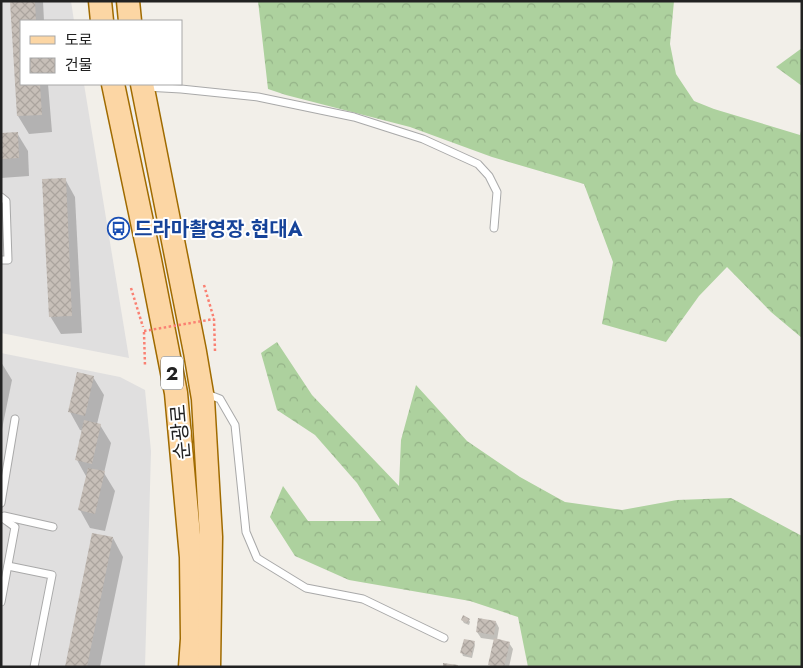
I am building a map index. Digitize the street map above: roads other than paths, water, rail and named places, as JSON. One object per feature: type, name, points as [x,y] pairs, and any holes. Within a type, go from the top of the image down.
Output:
[{"type":"main road","points":[[100,1],[102,20]]},
{"type":"main road","points":[[128,1],[130,20]]},
{"type":"main road","name":"순광로","points":[[113,85],[176,393],[191,557],[192,639],[190,667]]},
{"type":"main road","name":"순광로","points":[[142,85],[202,392],[210,537],[209,667]]},
{"type":"lane","points":[[142,85],[258,97],[354,117],[424,139],[478,164],[489,176],[497,192],[494,228]]},
{"type":"lane","points":[[1,197],[6,201],[8,260],[1,260]]},
{"type":"lane","points":[[202,392],[220,399],[235,425],[246,532],[257,558],[306,588],[363,599],[444,638]]},
{"type":"lane","points":[[1,503],[15,419]]},
{"type":"lane","points":[[1,516],[53,527]]},
{"type":"lane","points":[[1,516],[15,526],[1,602]]},
{"type":"lane","points":[[8,566],[52,575],[34,667]]},
{"type":"place","name":"드라마촬영장.현대A","points":[[118,229]]}]
